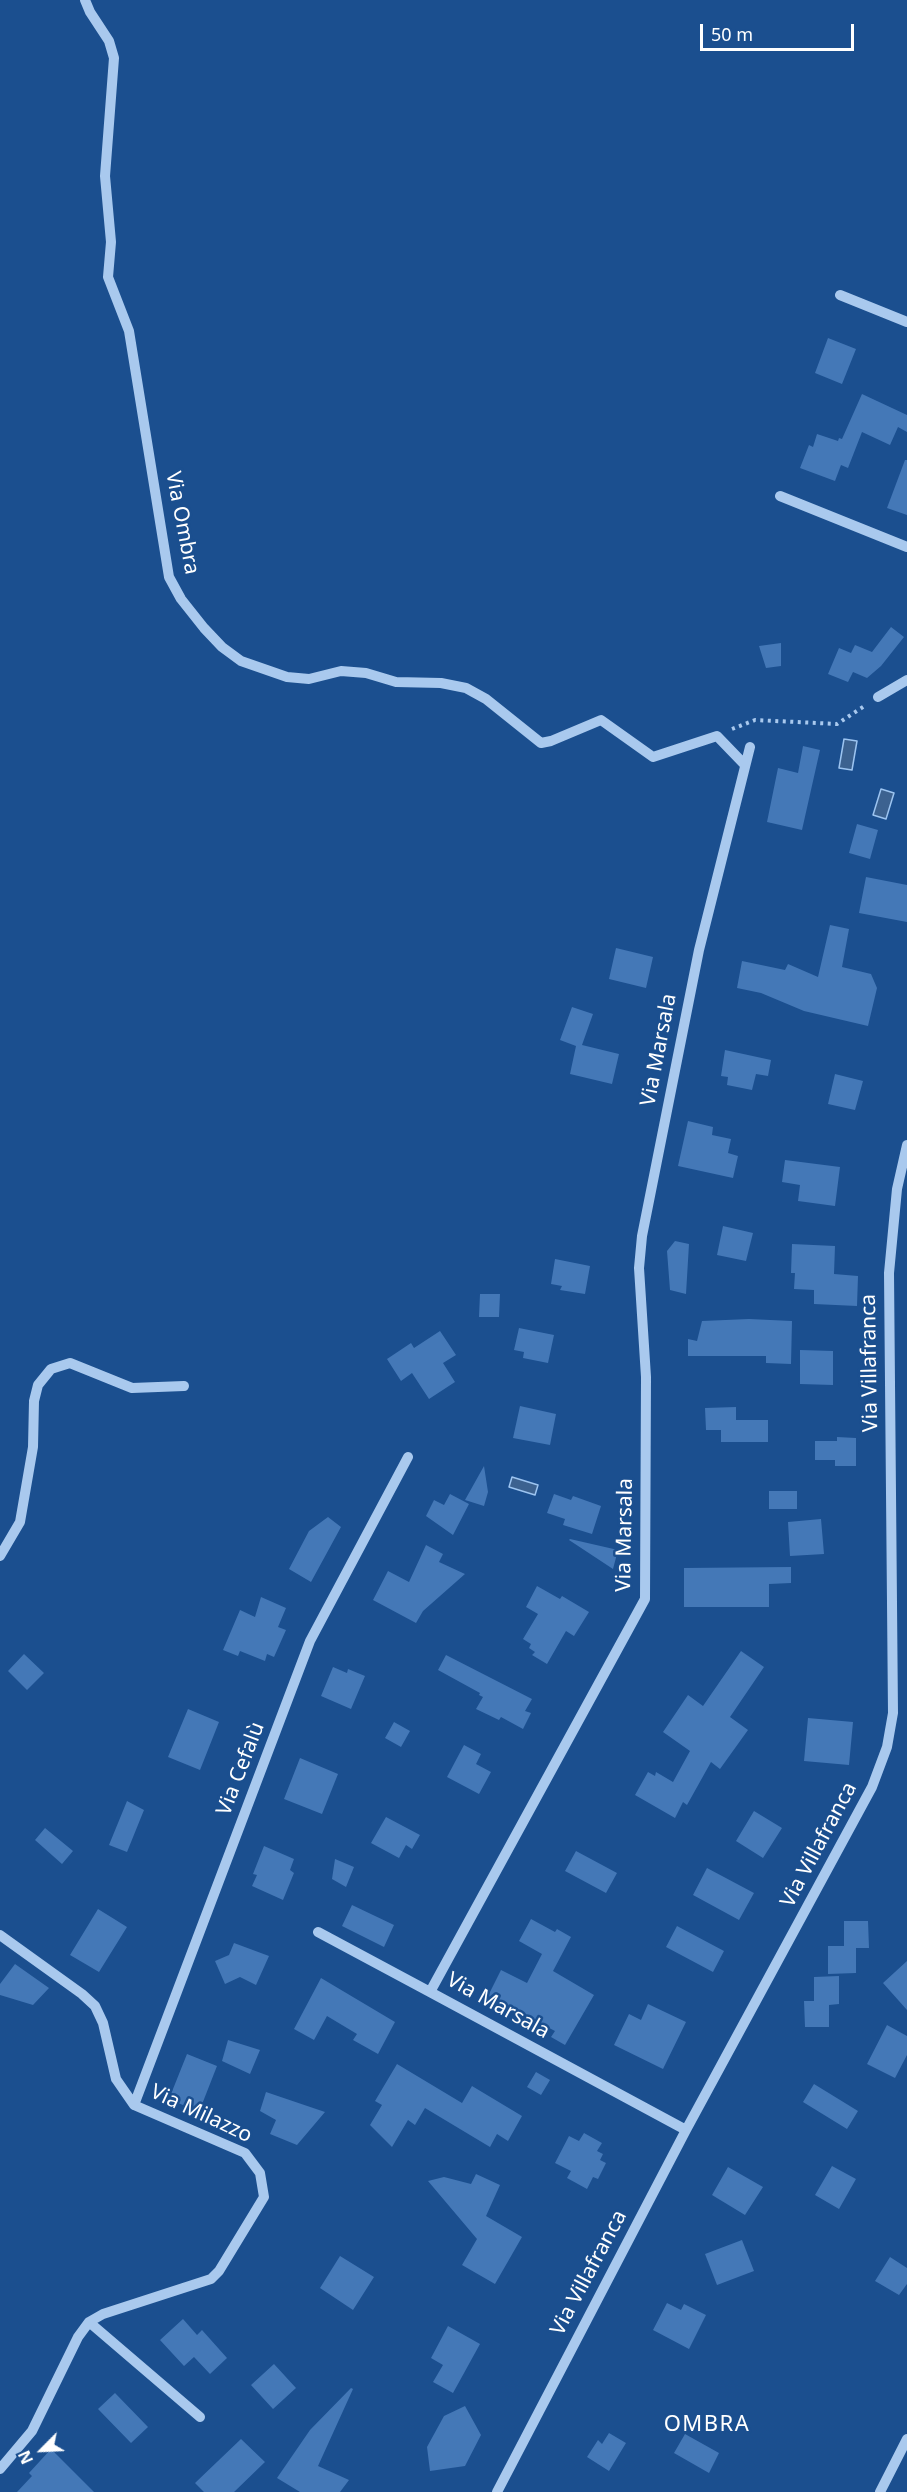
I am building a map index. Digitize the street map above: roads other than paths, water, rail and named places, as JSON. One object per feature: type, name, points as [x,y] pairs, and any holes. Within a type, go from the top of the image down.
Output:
[{"type":"street","name":"Via Ombra","points":[[85,0],[90,12],[109,40],[114,58],[105,176],[111,242],[108,277],[129,331],[169,577],[181,599],[204,628],[222,647],[241,661],[287,677],[309,679],[341,671],[366,673],[396,682],[441,683],[466,688],[486,699],[541,743],[601,720],[653,757],[717,736],[745,765]]},
{"type":"street","points":[[840,295],[907,322]]},
{"type":"street","points":[[780,496],[907,547]]},
{"type":"street","points":[[878,697],[907,680]]},
{"type":"street","name":"Via Marsala","points":[[686,2130],[430,1992],[645,1599],[646,1377],[639,1268],[642,1236],[699,950],[750,747]]},
{"type":"street","name":"Via Villafranca","points":[[497,2492],[686,2130],[872,1787],[887,1748],[893,1713],[889,1273],[897,1189],[907,1145]]},
{"type":"street","points":[[0,1556],[20,1522],[33,1447],[34,1401],[38,1385],[51,1369],[70,1363],[132,1388],[184,1386]]},
{"type":"street","name":"Via Cefalù","points":[[134,2105],[310,1641],[408,1457]]},
{"type":"street","points":[[318,1932],[430,1992]]},
{"type":"street","name":"Via Milazzo","points":[[0,1935],[82,1994],[95,2006],[103,2023],[116,2079],[134,2105],[244,2153],[260,2173],[264,2197],[219,2271],[211,2279],[103,2314],[89,2322]]},
{"type":"street","points":[[0,2469],[32,2431],[78,2337],[89,2322],[200,2417]]},
{"type":"street","points":[[880,2492],[907,2439]]},
{"type":"water","points":[[844,739],[857,741],[852,770],[839,768]]},
{"type":"water","points":[[881,789],[894,793],[886,819],[873,815]]},
{"type":"water","points":[[512,1477],[538,1485],[535,1495],[509,1487]]},
{"type":"district","name":"OMBRA","points":[[707,2425]]}]
